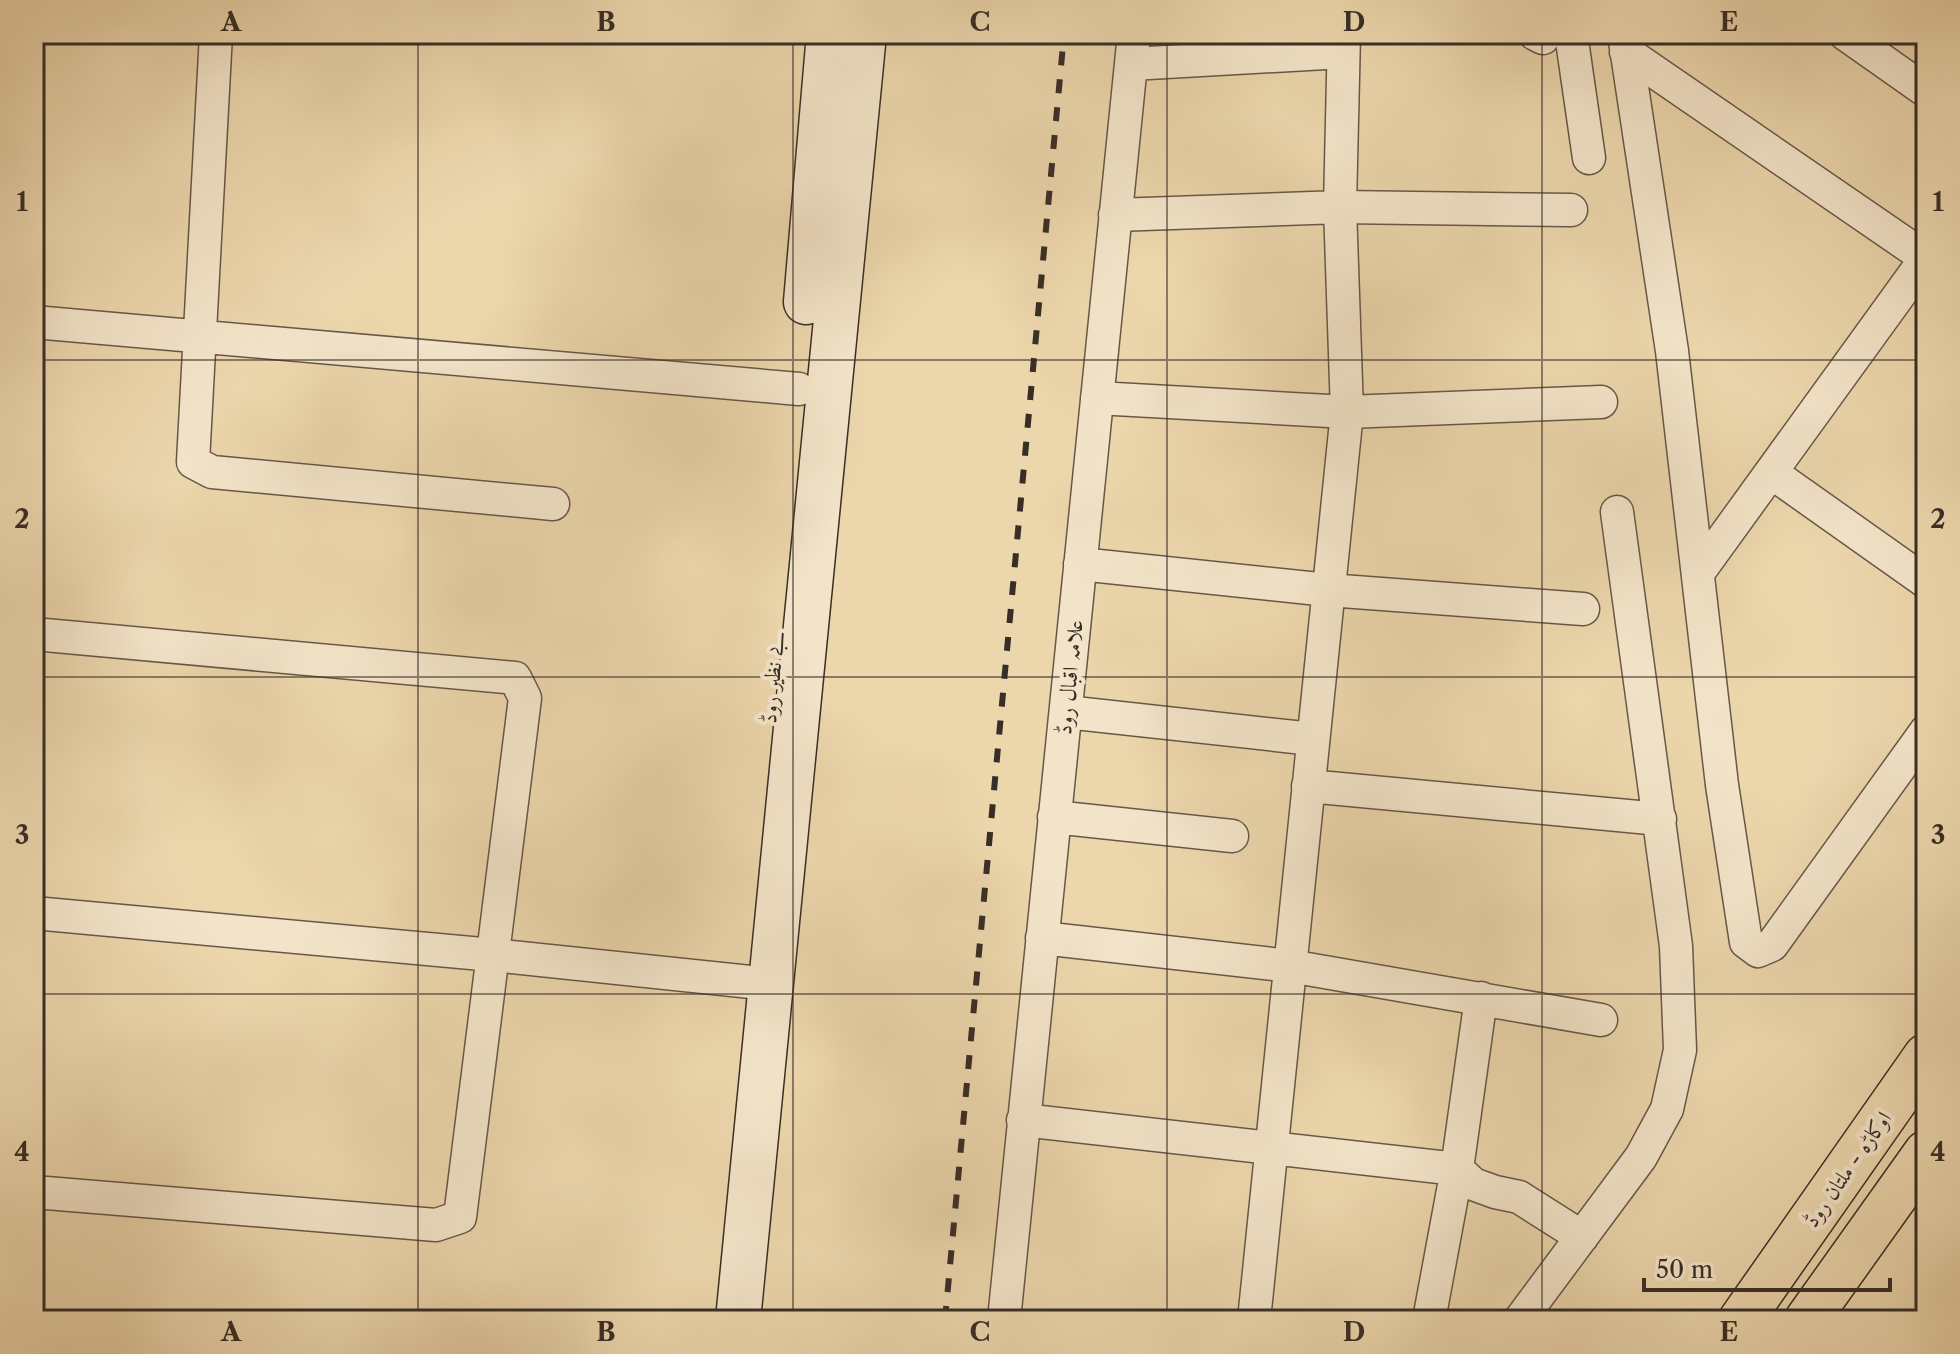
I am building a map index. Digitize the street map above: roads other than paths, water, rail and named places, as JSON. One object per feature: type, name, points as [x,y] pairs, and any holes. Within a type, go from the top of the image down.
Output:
[{"type":"main road","name":"بے نظیر روڈ","points":[[708,1320],[757,984],[799,389],[842,35]]},
{"type":"main road","points":[[738,1320],[757,984],[842,35]]},
{"type":"main road","name":"اوکاڑہ - ملتان روڈ","points":[[1741,1320],[1926,1056]]},
{"type":"main road","points":[[1807,1320],[1926,1153]]},
{"type":"street","points":[[216,34],[193,462],[212,472],[553,504]]},
{"type":"street","points":[[1845,34],[1926,91]]},
{"type":"street","points":[[1550,35],[1589,158]]},
{"type":"street","points":[[1132,49],[1343,43],[1340,207],[1347,412],[1254,1320]]},
{"type":"street","points":[[1625,43],[1926,258],[1698,573]]},
{"type":"street","points":[[1625,43],[1672,351],[1722,785],[1746,942],[1758,951],[1772,945],[1926,731]]},
{"type":"street","name":"علامہ اقبال روڈ","points":[[1004,1320],[1132,49]]},
{"type":"street","points":[[1115,215],[1340,207],[1571,210]]},
{"type":"street","points":[[34,322],[799,389]]},
{"type":"street","points":[[1097,398],[1347,412],[1601,402]]},
{"type":"street","points":[[1772,473],[1926,582]]},
{"type":"street","points":[[1520,1320],[1641,1157],[1667,1109],[1680,1050],[1676,946],[1617,512]]},
{"type":"street","points":[[1080,564],[1328,590],[1583,609]]},
{"type":"street","points":[[34,634],[515,678],[525,698],[460,1217],[436,1225],[34,1192]]},
{"type":"street","points":[[1066,712],[1313,739]]},
{"type":"street","points":[[1308,786],[1660,819]]},
{"type":"street","points":[[1054,817],[1232,836]]},
{"type":"street","points":[[34,913],[493,955],[757,984]]},
{"type":"street","points":[[1042,938],[1290,966],[1601,1020]]},
{"type":"street","points":[[1429,1320],[1457,1169],[1481,998]]},
{"type":"street","points":[[1023,1120],[1457,1169],[1473,1184],[1519,1197],[1582,1237]]},
{"type":"railway","points":[[945,1320],[1064,34]]}]
